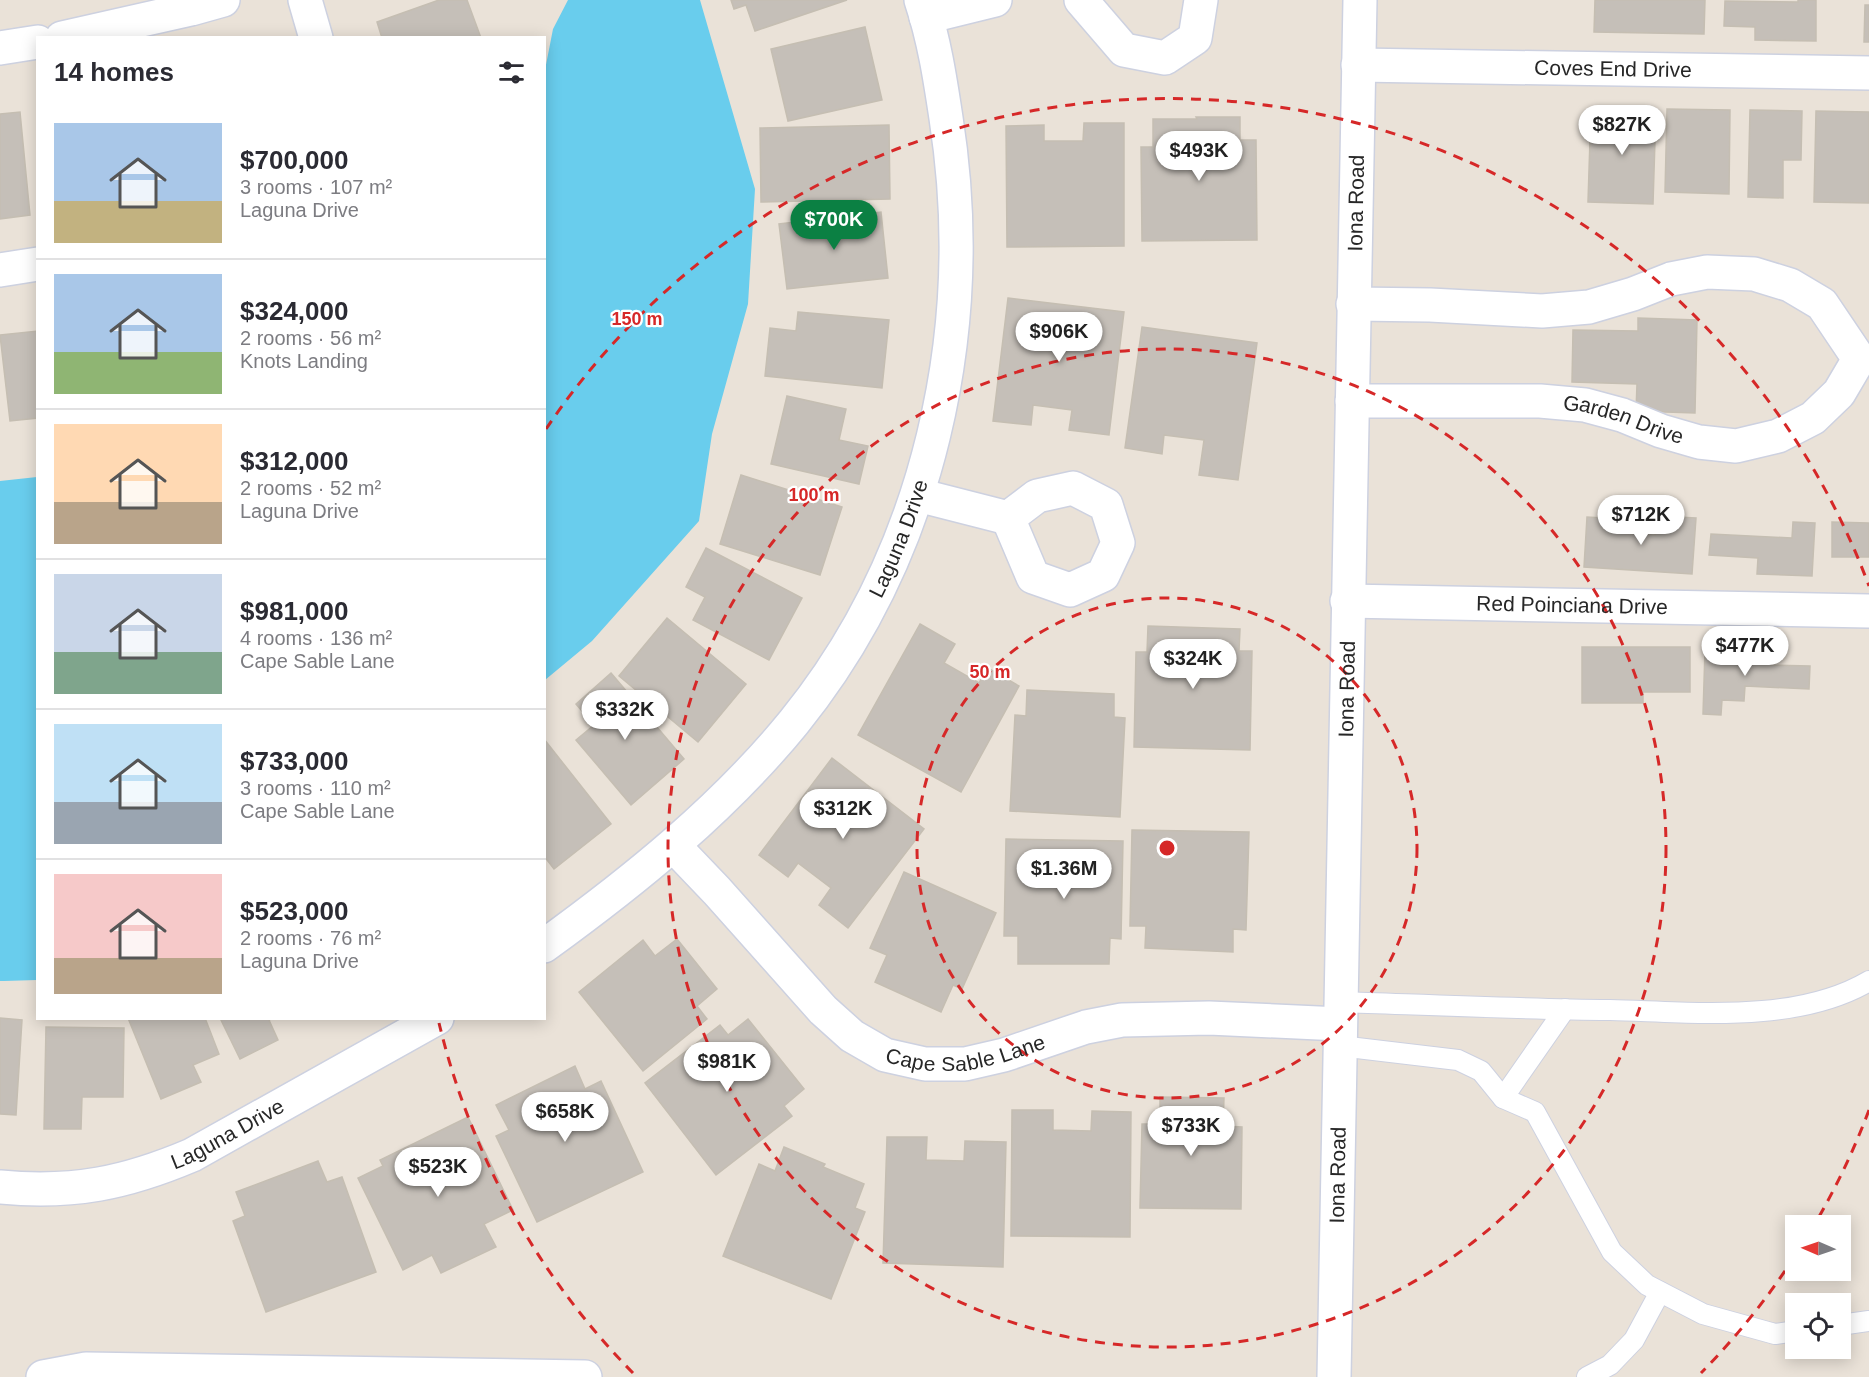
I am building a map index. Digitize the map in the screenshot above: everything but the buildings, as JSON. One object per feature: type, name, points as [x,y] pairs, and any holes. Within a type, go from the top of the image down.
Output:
[{"type":"street","points":[[71,36],[223,0]]},
{"type":"street","points":[[305,0],[315,36]]},
{"type":"street","points":[[923,8],[995,0]]},
{"type":"street","points":[[1081,0],[1124,50],[1165,58],[1195,38],[1201,0]]},
{"type":"street","name":"Iona Road","points":[[1334,1377],[1359,0]]},
{"type":"street","name":"Laguna Drive","points":[[546,945],[602,904],[674,846],[794,723],[851,639],[898,550],[918,495],[940,408],[952,335],[956,283],[953,160],[936,54],[923,8]]},
{"type":"street","points":[[0,48],[36,42]]},
{"type":"street","name":"Coves End Drive","points":[[1358,65],[1869,73]]},
{"type":"street","points":[[0,270],[36,264]]},
{"type":"street","name":"Garden Drive","points":[[1352,401],[1540,401],[1585,405],[1622,415],[1661,431],[1699,442],[1736,446],[1778,436],[1813,418],[1839,393],[1864,359],[1822,304],[1790,285],[1754,274],[1707,272],[1671,279],[1633,294],[1589,307],[1542,311],[1430,305],[1353,304]]},
{"type":"street","points":[[918,495],[1008,519]]},
{"type":"street","name":"Red Poinciana Drive","points":[[1347,601],[1869,611]]},
{"type":"street","name":"Cape Sable Lane","points":[[674,846],[823,1010],[852,1036],[885,1055],[925,1064],[965,1064],[1005,1054],[1086,1026],[1122,1020],[1209,1018],[1340,1024]]},
{"type":"street","name":"Laguna Drive","points":[[0,1187],[28,1190],[77,1189],[118,1181],[159,1169],[192,1155],[433,1020]]},
{"type":"street","points":[[43,1377],[87,1369],[119,1373],[585,1377]]},
{"type":"lane","points":[[1340,1024],[1565,1009],[1720,1012],[1800,1007],[1850,992],[1869,981]]},
{"type":"lane","points":[[1503,1098],[1565,1009]]},
{"type":"lane","points":[[1340,1024],[1458,1060],[1481,1071],[1503,1098],[1535,1112],[1612,1251],[1647,1285],[1703,1314],[1775,1334],[1785,1333]]},
{"type":"lane","points":[[1587,1377],[1610,1365],[1634,1340],[1660,1292]]},
{"type":"lane","points":[[1851,1323],[1869,1321]]},
{"type":"water","points":[[568,0],[700,0],[755,189],[748,304],[712,434],[699,521],[592,641],[546,679],[546,65],[553,29]]},
{"type":"water","points":[[36,477],[36,980],[0,981],[0,481]]}]
